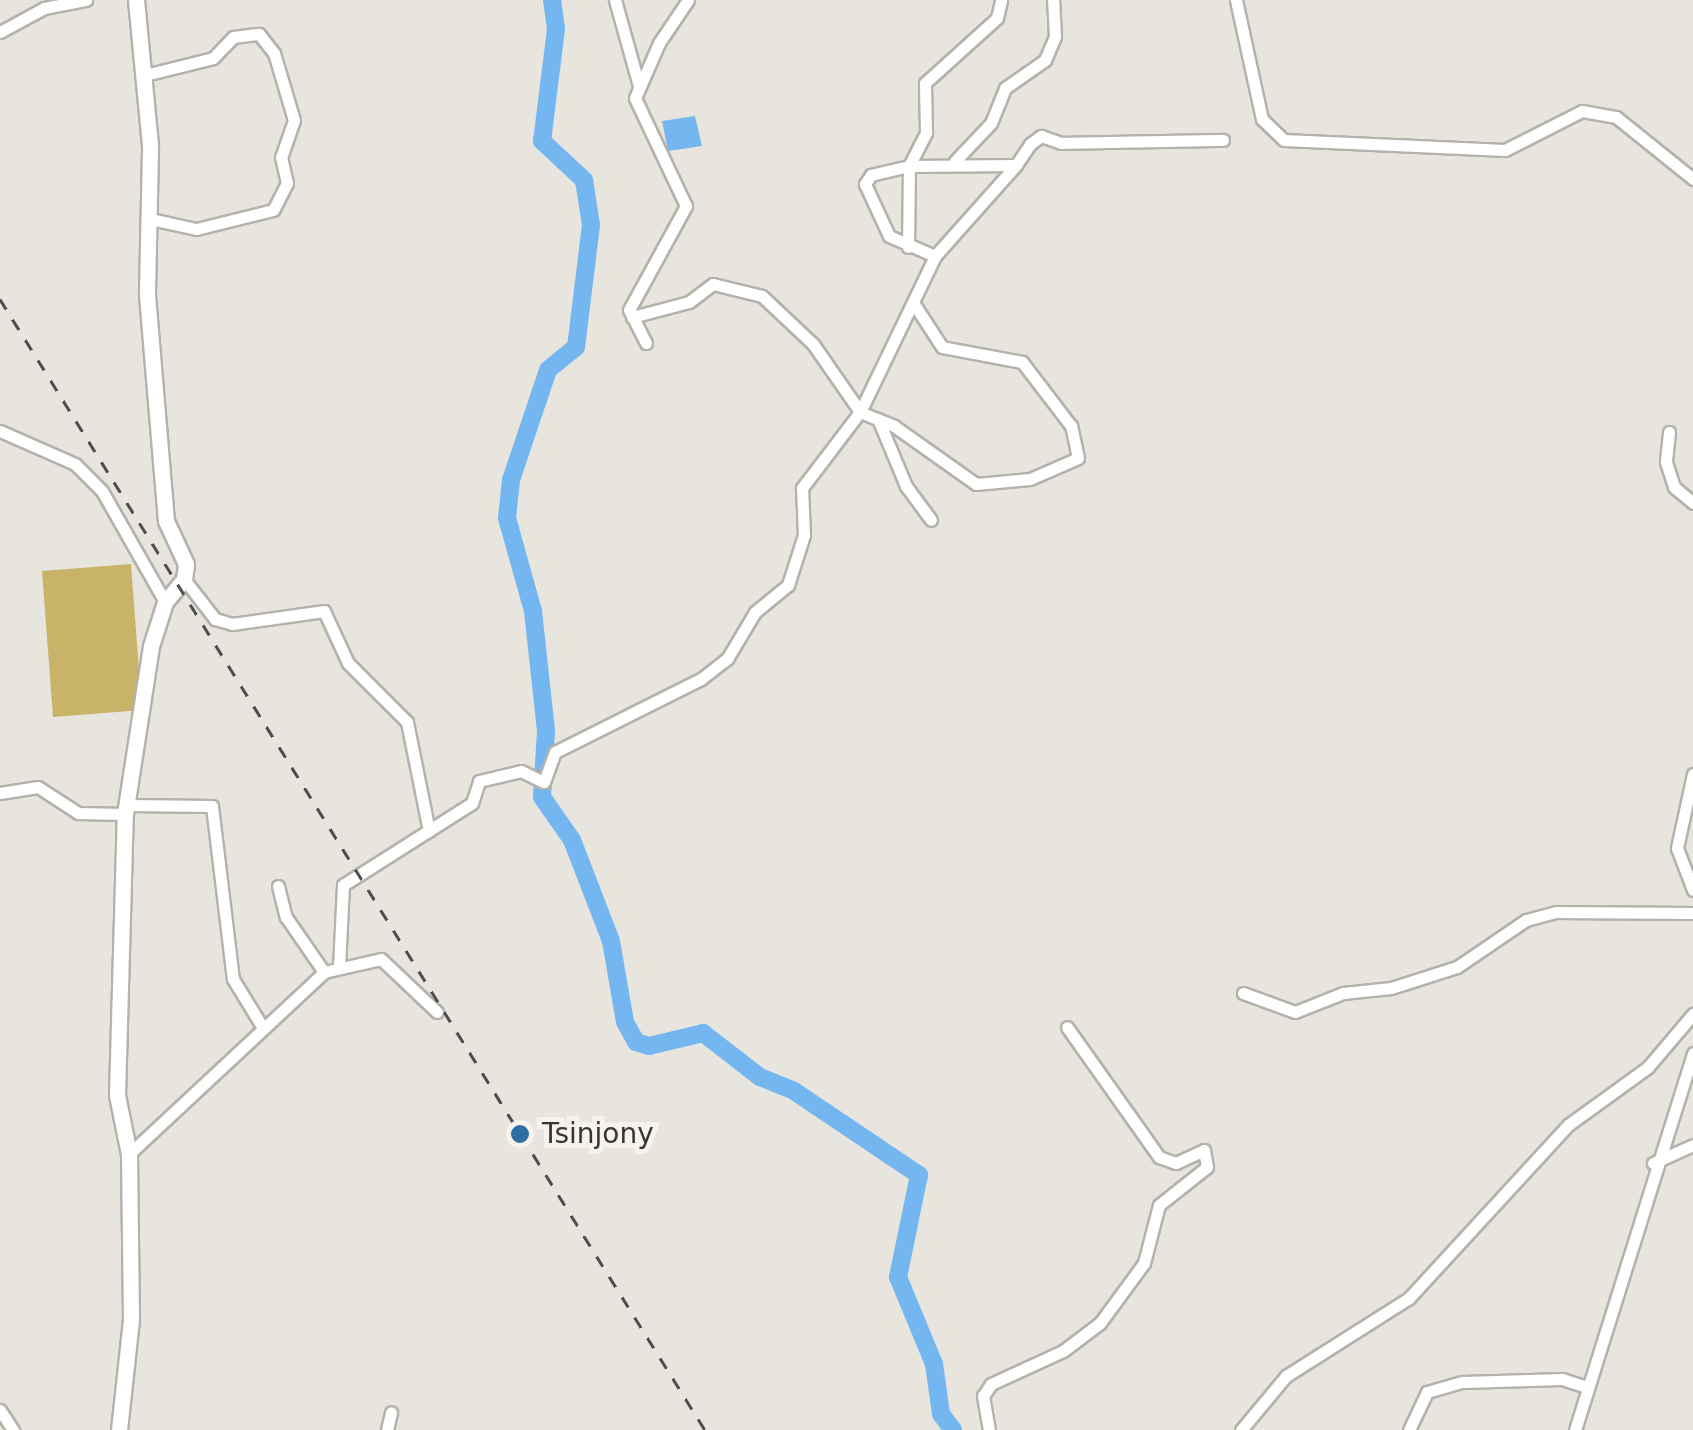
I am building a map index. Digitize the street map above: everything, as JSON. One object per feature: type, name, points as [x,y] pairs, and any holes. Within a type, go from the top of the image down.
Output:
[{"type":"street","points":[[0,32],[44,8],[86,0]]},
{"type":"street","points":[[119,1430],[131,1320],[129,1154],[117,1094],[126,809],[151,646],[165,602],[184,579],[186,564],[166,521],[147,293],[151,219],[145,75],[136,0]]},
{"type":"street","points":[[615,0],[638,86]]},
{"type":"street","points":[[646,342],[632,317],[638,288],[686,206],[636,98],[638,86],[688,0]]},
{"type":"street","points":[[908,247],[908,166],[926,132],[925,83],[998,18],[1000,0]]},
{"type":"street","points":[[951,164],[979,140],[1004,88],[1045,60],[1055,36],[1053,0]]},
{"type":"street","points":[[1236,0],[1259,81],[1262,119],[1284,140],[1504,150],[1582,111],[1616,117],[1693,179]]},
{"type":"street","points":[[145,75],[213,58],[233,37],[260,34],[274,52],[294,120],[282,157],[287,183],[274,210],[196,229],[151,219]]},
{"type":"street","points":[[338,967],[343,886],[472,803],[479,781],[521,772],[540,782],[554,752],[701,679],[727,659],[756,612],[788,585],[804,535],[802,488],[860,412],[935,256],[1041,136],[1061,143],[1222,140]]},
{"type":"street","points":[[935,256],[889,236],[865,184],[871,175],[908,166],[1016,165]]},
{"type":"street","points":[[632,317],[688,302],[713,284],[762,296],[814,344],[860,412],[878,419],[976,484],[1030,479],[1078,458],[1071,426],[1022,362],[942,347],[914,304]]},
{"type":"street","points":[[878,419],[906,486],[931,520]]},
{"type":"street","points":[[0,431],[76,464],[102,490],[165,602]]},
{"type":"street","points":[[1670,432],[1666,462],[1674,488],[1693,503]]},
{"type":"street","points":[[184,579],[215,619],[232,624],[324,611],[348,662],[407,722],[429,831]]},
{"type":"street","points":[[1693,774],[1677,848],[1693,890]]},
{"type":"street","points":[[0,792],[31,786],[78,813],[212,806],[233,978],[263,1028]]},
{"type":"street","points":[[278,886],[282,911],[324,972]]},
{"type":"street","points":[[1243,992],[1295,1012],[1310,1010],[1342,992],[1391,988],[1457,967],[1541,916],[1693,913]]},
{"type":"street","points":[[129,1154],[324,972],[381,959],[436,1012]]},
{"type":"street","points":[[1241,1430],[1286,1376],[1409,1298],[1568,1125],[1648,1068],[1693,1014]]},
{"type":"street","points":[[988,1430],[984,1396],[992,1384],[1063,1351],[1100,1323],[1144,1263],[1158,1205],[1207,1167],[1204,1150],[1176,1162],[1159,1157],[1067,1027]]},
{"type":"street","points":[[1575,1430],[1653,1164],[1693,1052]]},
{"type":"street","points":[[1653,1164],[1693,1145]]},
{"type":"street","points":[[1409,1430],[1427,1392],[1464,1382],[1562,1379],[1587,1387]]},
{"type":"street","points":[[0,1410],[12,1430]]},
{"type":"street","points":[[386,1430],[391,1412]]},
{"type":"shaded area","points":[[131,564],[142,710],[53,717],[42,571]]},
{"type":"water","points":[[695,116],[702,146],[668,151],[662,121]]},
{"type":"waterway","points":[[552,0],[556,29],[542,141],[584,180],[591,225],[576,347],[548,370],[511,480],[507,518],[533,611],[546,731],[542,797],[572,840],[611,941],[625,1022],[636,1042],[649,1046],[703,1033],[760,1077],[794,1091],[919,1175],[898,1277],[934,1364],[941,1414],[953,1430]]},
{"type":"railway","points":[[0,299],[705,1430]]},
{"type":"place","name":"Tsinjony","points":[[520,1134]]}]
